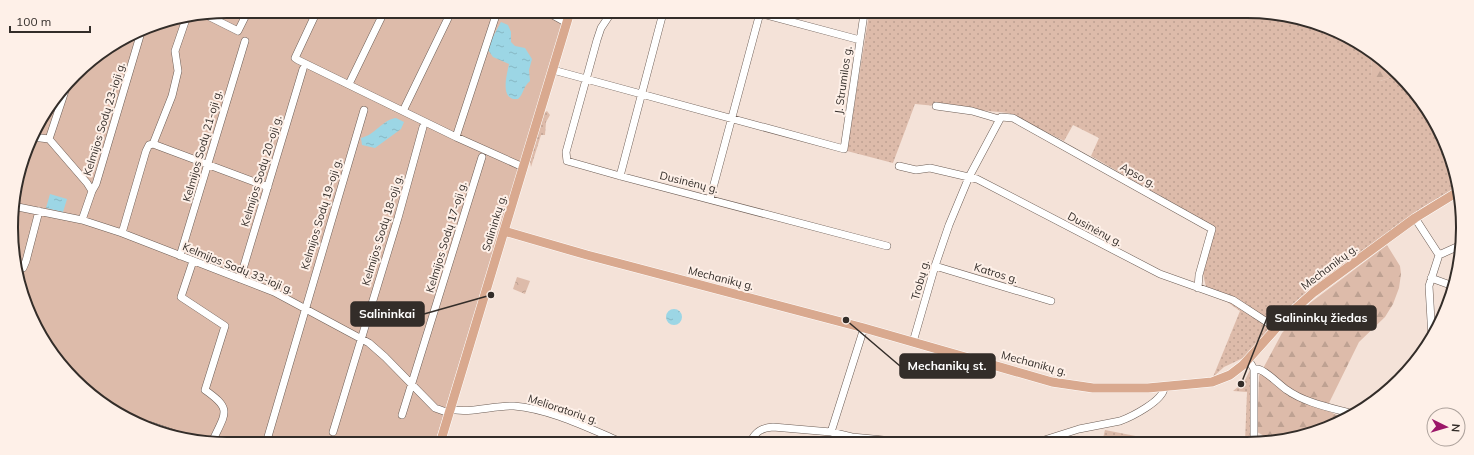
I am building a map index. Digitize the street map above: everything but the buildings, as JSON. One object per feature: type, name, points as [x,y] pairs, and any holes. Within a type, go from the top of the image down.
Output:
[{"type":"main road","name":"Salininkų g.","points":[[442,437],[568,18]]},
{"type":"main road","name":"Mechanikų g.","points":[[504,231],[587,255],[864,328],[1067,385],[1093,388],[1164,388],[1220,380],[1230,375],[1248,359],[1276,328],[1314,292],[1415,218],[1453,195]]},
{"type":"street","points":[[212,18],[238,31],[244,18]]},
{"type":"street","points":[[314,18],[295,58],[456,137],[523,167]]},
{"type":"street","points":[[349,84],[381,18]]},
{"type":"street","points":[[403,111],[448,18]]},
{"type":"street","points":[[456,137],[495,18]]},
{"type":"street","points":[[558,18],[567,23]]},
{"type":"street","name":"Dusinėnų g.","points":[[607,18],[596,40],[566,152],[566,159],[570,163],[887,246]]},
{"type":"street","points":[[620,176],[662,18]]},
{"type":"street","points":[[710,199],[759,18]]},
{"type":"street","points":[[779,18],[860,40]]},
{"type":"street","name":"J. Strumilos g.","points":[[731,118],[844,149],[863,18]]},
{"type":"street","points":[[122,233],[146,151],[149,145],[153,144],[174,90],[178,71],[175,52],[185,22]]},
{"type":"street","name":"Kelmijos Sodų 23-ioji g.","points":[[82,220],[96,184],[124,95],[140,38]]},
{"type":"street","name":"Kelmijos Sodų 21-oji g.","points":[[180,256],[245,41]]},
{"type":"street","name":"Kelmijos Sodų 20-oji g.","points":[[240,279],[303,69]]},
{"type":"street","points":[[553,70],[731,118]]},
{"type":"street","points":[[49,139],[63,98]]},
{"type":"street","name":"Apso g.","points":[[936,106],[972,111],[999,119],[1005,116],[1013,118],[1212,229],[1199,275],[1198,288]]},
{"type":"street","name":"Kelmijos Sodų 19-oji g.","points":[[267,437],[364,110]]},
{"type":"street","points":[[969,177],[999,119]]},
{"type":"street","name":"Kelmijos Sodų 18-oji g.","points":[[333,432],[424,127]]},
{"type":"street","points":[[39,138],[49,139],[87,183],[92,192]]},
{"type":"street","points":[[153,144],[268,187]]},
{"type":"street","name":"Kelmijos Sodų 17-oji g.","points":[[402,415],[482,157]]},
{"type":"street","name":"Dusinėnų g.","points":[[899,166],[916,170],[930,168],[969,177],[983,182],[1160,274],[1233,300],[1276,328]]},
{"type":"street","name":"Trobų g.","points":[[913,342],[935,266],[949,225],[969,177]]},
{"type":"street","name":"Kelmijos Sodų 33-ioji g.","points":[[19,207],[82,220],[122,233],[274,292],[376,349],[436,408],[450,411]]},
{"type":"street","points":[[22,268],[26,261],[39,211]]},
{"type":"street","points":[[1415,218],[1439,255]]},
{"type":"street","points":[[1431,326],[1429,298],[1431,278],[1439,255],[1455,248]]},
{"type":"street","points":[[193,261],[181,297],[225,326],[205,390],[221,401],[224,410],[224,416],[214,437]]},
{"type":"street","name":"Katros g.","points":[[935,266],[1051,301]]},
{"type":"street","points":[[1431,278],[1448,284]]},
{"type":"street","points":[[831,432],[864,328]]},
{"type":"street","points":[[1248,359],[1254,368],[1254,437]]},
{"type":"street","points":[[1254,368],[1261,369],[1288,391],[1310,401],[1346,412]]},
{"type":"street","points":[[1052,437],[1129,418],[1156,400],[1163,393],[1164,388]]},
{"type":"street","name":"Melioratorių g.","points":[[450,411],[506,406],[525,408],[559,417],[609,437]]},
{"type":"street","points":[[753,437],[764,428],[831,432],[848,437]]},
{"type":"green space","points":[[214,18],[564,18],[437,437],[214,437],[173,430],[147,421],[111,402],[79,376],[53,344],[34,308],[22,268],[18,241],[18,214],[22,187],[34,147],[53,111],[79,79],[111,53],[147,34],[160,29],[187,22]]},
{"type":"green space","points":[[868,18],[1260,18],[1301,25],[1327,34],[1351,46],[1372,59],[1371,75],[1380,81],[1393,77],[1413,100],[1428,123],[1445,160],[1452,190],[1423,207],[1330,276],[1280,318],[1243,358],[1224,367],[1213,377],[1240,311],[1206,287],[1203,274],[1215,227],[1091,156],[1099,138],[1073,125],[1064,141],[1009,113],[915,104],[893,163],[847,151]]},
{"type":"green space","points":[[1372,59],[1393,77],[1380,81],[1374,80],[1371,75]]},
{"type":"green space","points":[[547,111],[550,115],[546,122],[545,135],[541,135],[531,167],[530,161],[544,113]]},
{"type":"green space","points":[[1387,245],[1400,266],[1401,274],[1399,288],[1393,304],[1385,317],[1359,342],[1329,403],[1329,411],[1337,416],[1301,430],[1265,436],[1257,432],[1259,376],[1282,333],[1310,303]]},
{"type":"green space","points":[[517,277],[530,281],[525,294],[513,289]]},
{"type":"green space","points":[[1250,370],[1252,373],[1250,437],[1245,437],[1247,392],[1233,391],[1244,382]]},
{"type":"green space","points":[[1105,430],[1141,437],[1103,437]]},
{"type":"water","points":[[501,22],[508,25],[511,32],[511,42],[515,46],[525,48],[532,59],[529,70],[530,81],[518,99],[508,96],[506,91],[506,80],[509,64],[493,57],[488,50],[489,44]]},
{"type":"water","points":[[396,118],[404,122],[401,129],[375,148],[362,145],[361,138],[370,134],[391,119]]},
{"type":"water","points":[[50,194],[67,199],[63,212],[46,208]]},
{"type":"water","points":[[674,309],[680,311],[682,317],[680,323],[674,325],[668,323],[666,317],[668,311]]},
{"type":"place","name":"Salininkai","points":[[491,295]]},
{"type":"place","name":"Mechanikų st.","points":[[846,320]]},
{"type":"place","name":"Salininkų žiedas","points":[[1241,384]]}]
